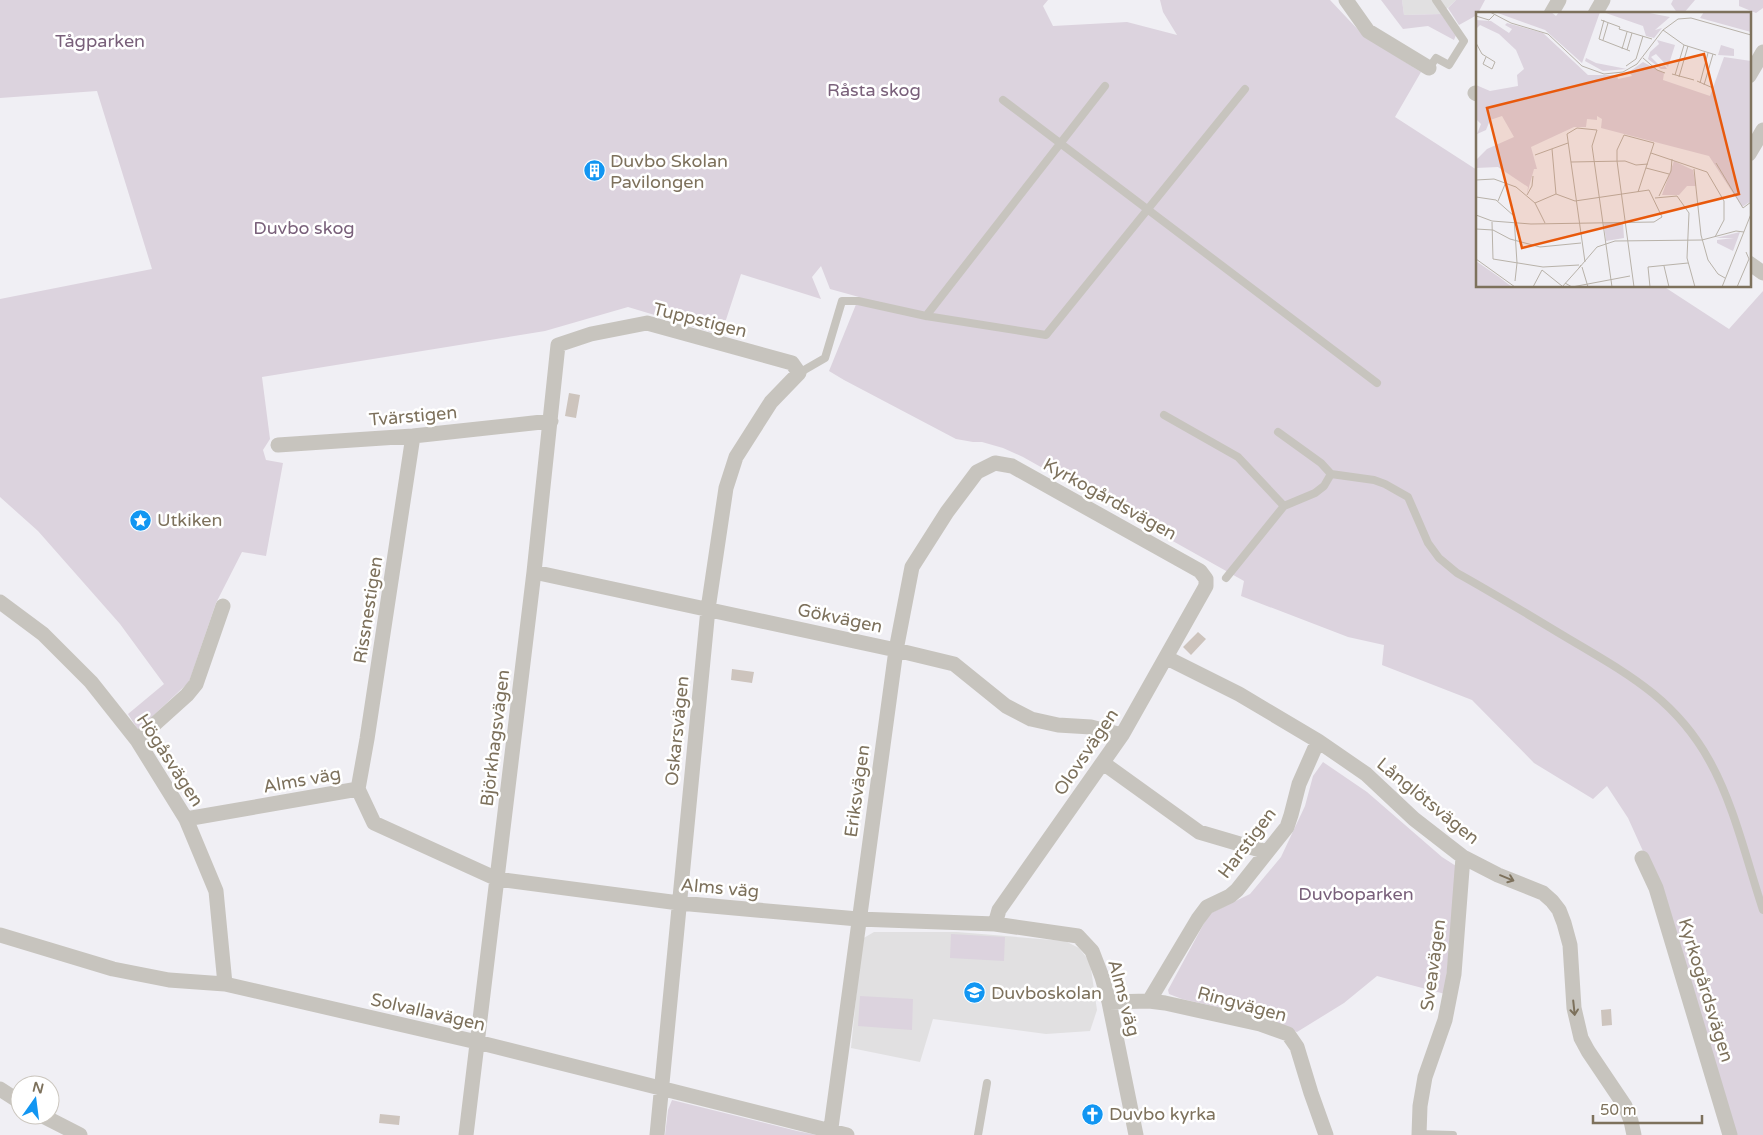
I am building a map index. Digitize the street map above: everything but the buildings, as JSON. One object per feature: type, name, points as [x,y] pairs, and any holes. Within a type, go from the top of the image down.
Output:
[{"type":"street","points":[[1346,0],[1368,31],[1430,68]]},
{"type":"street","points":[[1552,12],[1559,0]]},
{"type":"street","points":[[1596,12],[1603,0]]},
{"type":"street","points":[[1750,74],[1763,52]]},
{"type":"street","points":[[1750,152],[1763,130]]},
{"type":"street","points":[[1750,264],[1763,273]]},
{"type":"street","name":"Tuppstigen","points":[[558,345],[591,334],[648,323],[792,363],[799,373]]},
{"type":"street","name":"Björkhagsvägen","points":[[466,1135],[534,572],[558,345]]},
{"type":"street","name":"Oskarsvägen","points":[[657,1135],[708,609],[726,488],[736,457],[771,402],[799,373]]},
{"type":"street","name":"Tvärstigen","points":[[278,445],[413,436],[551,422]]},
{"type":"street","name":"Rissnestigen","points":[[358,789],[413,436]]},
{"type":"street","name":"Kyrkogårdsvägen","points":[[977,472],[995,463],[1012,466],[1200,570],[1206,579],[1206,586],[1201,594]]},
{"type":"street","name":"Eriksvägen","points":[[830,1133],[896,650],[912,567],[947,512],[977,472]]},
{"type":"street","name":"Gökvägen","points":[[534,572],[954,664],[1006,706],[1031,719],[1058,725],[1091,726],[1122,735]]},
{"type":"street","name":"Olovsvägen","points":[[995,924],[999,910],[1122,735],[1167,658],[1201,594]]},
{"type":"street","name":"Högåsvägen","points":[[1,604],[44,634],[91,682],[137,740],[186,819],[216,891],[225,984]]},
{"type":"street","points":[[137,740],[187,695],[196,684],[223,606]]},
{"type":"street","name":"Långlötsvägen","points":[[1167,658],[1239,694],[1318,741],[1366,774],[1414,819],[1463,857],[1498,875],[1543,894],[1552,901],[1559,910],[1570,945],[1574,1008],[1581,1038],[1625,1106],[1634,1135]]},
{"type":"street","name":"Harstigen","points":[[1149,1001],[1198,918],[1207,907],[1230,896],[1237,890],[1287,827],[1292,815],[1299,784],[1318,741]]},
{"type":"street","points":[[1103,763],[1199,832],[1267,852]]},
{"type":"street","name":"Alms väg","points":[[186,819],[358,789],[374,823],[497,879],[679,903],[858,919],[995,924],[1078,936],[1092,951],[1102,977],[1109,1002],[1136,1135]]},
{"type":"street","name":"Sveavägen","points":[[1419,1134],[1420,1106],[1425,1077],[1445,1020],[1454,974],[1463,857]]},
{"type":"street","name":"Kyrkogårdsvägen","points":[[1642,858],[1656,888],[1730,1135]]},
{"type":"street","name":"Solvallavägen","points":[[0,935],[113,969],[169,980],[225,984],[477,1042],[662,1088],[830,1133],[847,1135]]},
{"type":"street","name":"Ringvägen","points":[[1109,1002],[1149,1001],[1260,1024],[1288,1034],[1297,1047],[1326,1135]]},
{"type":"street","points":[[60,1125],[80,1135]]},
{"type":"lane","points":[[1430,68],[1436,58],[1449,65],[1464,41],[1436,0]]},
{"type":"lane","points":[[1106,86],[926,316],[1046,335],[1244,89]]},
{"type":"lane","points":[[1003,100],[1377,383]]},
{"type":"lane","name":"Oskarsvägen","points":[[799,373],[824,358],[842,301],[858,301],[926,316]]},
{"type":"lane","points":[[1164,415],[1238,457],[1284,506]]},
{"type":"lane","points":[[1278,432],[1321,463],[1331,474],[1374,480],[1408,497],[1428,543],[1438,558],[1457,572],[1615,666],[1667,704],[1688,726],[1719,779],[1763,910]]},
{"type":"lane","points":[[1226,578],[1284,506],[1315,493],[1324,486],[1331,474]]},
{"type":"lane","points":[[978,1135],[987,1083]]},
{"type":"lane","points":[[1419,1134],[1453,1135]]},
{"type":"shaded area","points":[[1402,0],[1456,0],[1441,14],[1404,15]]},
{"type":"shaded area","points":[[569,393],[580,395],[576,418],[565,416]]},
{"type":"shaded area","points":[[1198,632],[1206,639],[1191,655],[1183,647]]},
{"type":"shaded area","points":[[732,669],[754,672],[752,683],[731,680]]},
{"type":"shaded area","name":"Duvboskolan","points":[[874,932],[957,932],[1065,941],[1079,948],[1090,962],[1097,1010],[1090,1031],[1046,1034],[933,1019],[920,1062],[851,1048],[862,939]]},
{"type":"shaded area","points":[[1611,1009],[1612,1025],[1602,1026],[1601,1010]]},
{"type":"shaded area","points":[[380,1114],[400,1116],[399,1125],[379,1123]]},
{"type":"green space","points":[[0,0],[1048,0],[1043,6],[1053,26],[1127,22],[1177,35],[1163,12],[1160,0],[1330,0],[1364,36],[1421,72],[1395,117],[1476,169],[1476,288],[1666,288],[1729,329],[1763,291],[1763,1135],[1734,1135],[1666,902],[1628,818],[1607,786],[1593,799],[1534,763],[1472,700],[1382,665],[1384,645],[1348,637],[1241,596],[1244,581],[1023,457],[1003,448],[982,442],[956,439],[829,371],[859,297],[830,289],[821,266],[812,277],[821,299],[741,274],[721,335],[628,307],[545,331],[262,377],[270,439],[263,450],[266,460],[283,463],[266,556],[242,552],[216,603],[189,682],[138,730],[128,714],[164,684],[120,624],[38,531],[0,497],[0,299],[152,269],[97,91],[0,98]]},
{"type":"green space","points":[[1381,0],[1402,0],[1404,15],[1441,14],[1456,35],[1454,40],[1428,26],[1403,29]]},
{"type":"green space","points":[[1456,0],[1485,0],[1479,12],[1476,12],[1476,16],[1459,25],[1448,8]]},
{"type":"green space","points":[[1673,0],[1695,0],[1685,12],[1677,12],[1671,4]]},
{"type":"green space","points":[[1739,0],[1763,0],[1763,8],[1756,13],[1739,6]]},
{"type":"green space","name":"Duvboparken","points":[[1323,762],[1367,792],[1442,857],[1456,866],[1445,994],[1377,976],[1344,1003],[1297,1032],[1235,1011],[1182,999],[1169,994],[1168,990],[1209,914],[1250,894],[1281,857],[1305,806],[1313,776]]},
{"type":"green space","points":[[951,934],[1005,937],[1004,961],[950,958]]},
{"type":"green space","points":[[860,996],[913,999],[912,1030],[858,1026]]},
{"type":"green space","points":[[672,1100],[817,1135],[665,1135],[668,1110]]},
{"type":"place","name":"Duvbo Skolan Pavilongen","points":[[594,171]]},
{"type":"place","name":"Utkiken","points":[[141,520]]},
{"type":"place","name":"Duvboskolan","points":[[975,993]]},
{"type":"place","name":"Duvbo kyrka","points":[[1093,1114]]},
{"type":"park label","name":"Tågparken","points":[[100,41]]},
{"type":"park label","name":"Råsta skog","points":[[874,90]]},
{"type":"park label","name":"Duvbo skog","points":[[304,228]]}]
